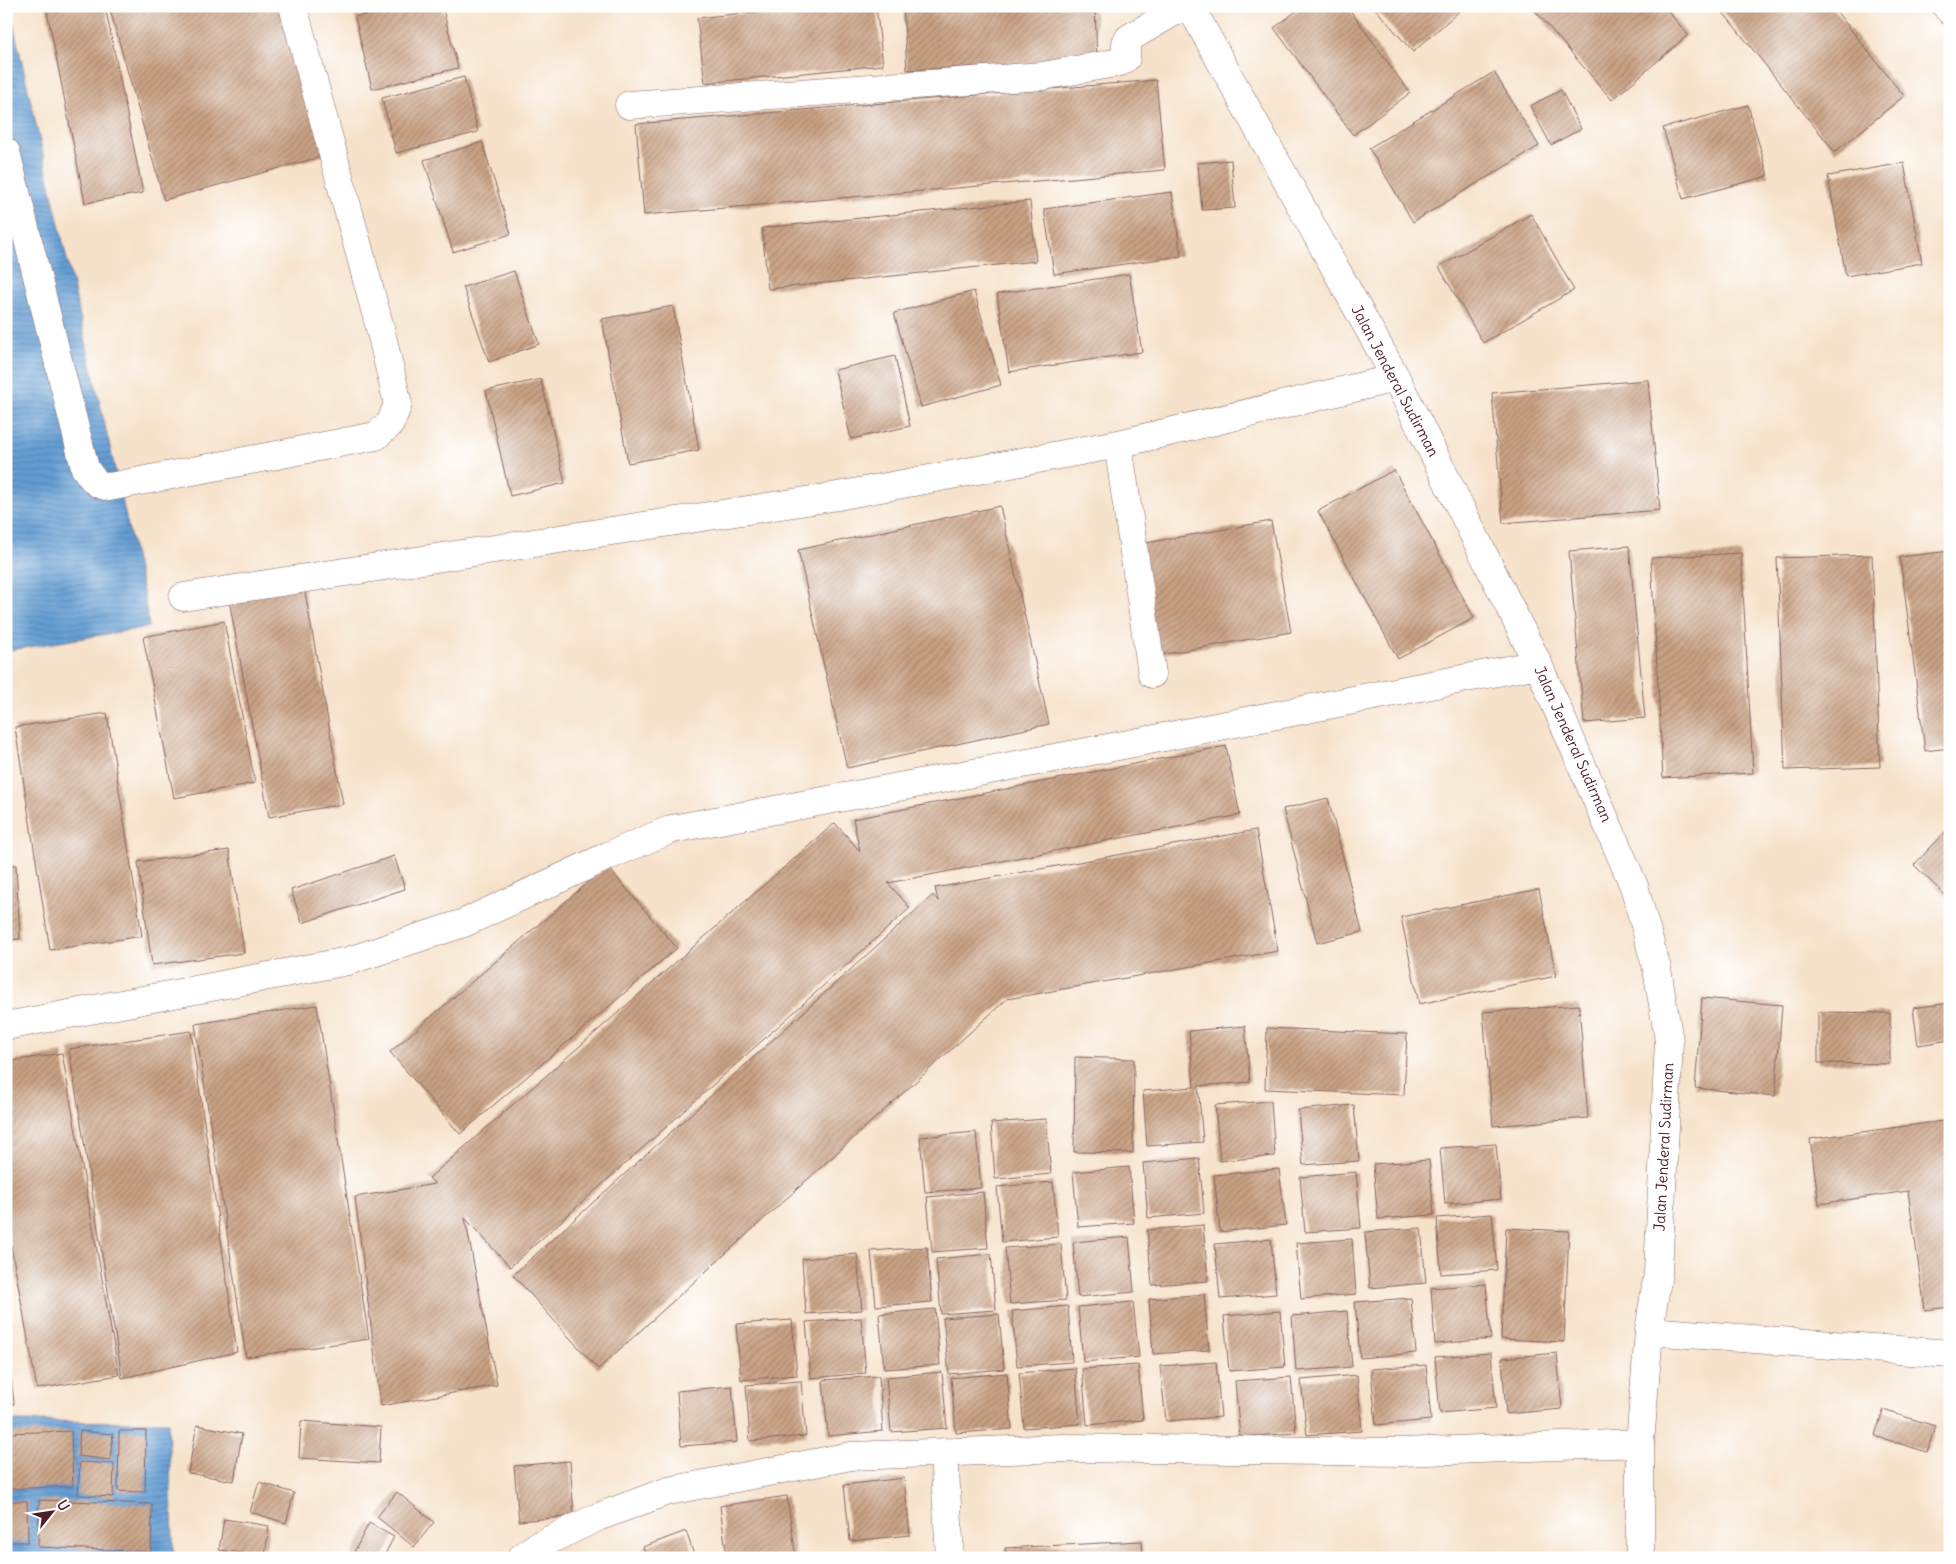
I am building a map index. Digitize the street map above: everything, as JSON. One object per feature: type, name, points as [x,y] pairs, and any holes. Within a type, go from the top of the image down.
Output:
[{"type":"main road","points":[[6,152],[85,468],[94,482],[109,487],[376,436],[390,424],[398,404],[380,328],[294,6]]},
{"type":"main road","points":[[629,105],[1043,76],[1120,62],[1126,58],[1126,43],[1129,38],[1184,6]]},
{"type":"main road","name":"Jalan Jenderal Sudirman","points":[[1190,6],[1396,378],[1538,664],[1634,886],[1657,970],[1669,1041],[1658,1273],[1649,1331],[1640,1443],[1640,1558]]},
{"type":"main road","points":[[1946,6],[1950,11]]},
{"type":"main road","points":[[183,597],[832,497],[1118,444],[1396,378]]},
{"type":"main road","points":[[1118,444],[1152,674]]},
{"type":"main road","points":[[6,1026],[348,961],[464,923],[608,856],[672,829],[1108,748],[1538,664]]},
{"type":"main road","points":[[1649,1331],[1950,1354]]},
{"type":"main road","points":[[522,1558],[537,1546],[598,1517],[668,1491],[851,1456],[1062,1448],[1402,1452],[1640,1443]]},
{"type":"main road","points":[[944,1452],[950,1558]]},
{"type":"water","points":[[6,6],[9,6],[144,596],[149,627],[6,651]]},
{"type":"water","points":[[6,1421],[168,1422],[174,1558],[6,1558]]},
{"type":"building","points":[[46,6],[105,6],[143,193],[85,203]]},
{"type":"building","points":[[109,6],[285,6],[327,155],[164,200]]},
{"type":"building","points":[[400,6],[442,6],[458,68],[372,89],[355,17]]},
{"type":"building","points":[[811,6],[876,6],[883,65],[705,83],[697,18]]},
{"type":"building","points":[[903,6],[1095,6],[1097,61],[907,70]]},
{"type":"building","points":[[1303,6],[1347,6],[1410,93],[1353,135],[1274,28]]},
{"type":"building","points":[[1373,6],[1465,6],[1413,52]]},
{"type":"building","points":[[1531,6],[1664,6],[1688,35],[1612,100]]},
{"type":"building","points":[[1718,6],[1832,6],[1904,96],[1835,152]]},
{"type":"building","points":[[1494,72],[1539,146],[1413,222],[1369,148]]},
{"type":"building","points":[[464,77],[478,132],[396,153],[382,98]]},
{"type":"building","points":[[1156,80],[1165,170],[644,215],[636,124]]},
{"type":"building","points":[[1561,90],[1581,129],[1551,145],[1530,106]]},
{"type":"building","points":[[1748,105],[1768,176],[1683,199],[1663,128]]},
{"type":"building","points":[[482,142],[511,234],[453,252],[424,160]]},
{"type":"building","points":[[1231,160],[1235,208],[1202,210],[1198,163]]},
{"type":"building","points":[[1904,163],[1922,263],[1846,276],[1828,176]]},
{"type":"building","points":[[1172,192],[1181,256],[1054,274],[1044,209]]},
{"type":"building","points":[[1030,201],[1036,261],[768,289],[762,228]]},
{"type":"building","points":[[1531,214],[1574,290],[1483,343],[1439,267]]},
{"type":"building","points":[[514,271],[539,344],[489,362],[463,287]]},
{"type":"building","points":[[1129,274],[1142,352],[1009,372],[997,294]]},
{"type":"building","points":[[974,291],[1001,385],[921,407],[894,313]]},
{"type":"building","points":[[673,306],[699,450],[628,463],[602,319]]},
{"type":"building","points":[[895,356],[910,426],[851,439],[835,370]]},
{"type":"building","points":[[541,379],[565,483],[510,496],[486,391]]},
{"type":"building","points":[[1648,380],[1660,510],[1503,523],[1492,393]]},
{"type":"building","points":[[1394,470],[1474,618],[1398,659],[1318,511]]},
{"type":"building","points":[[1000,506],[1049,724],[847,768],[798,550]]},
{"type":"building","points":[[1271,521],[1291,632],[1159,655],[1140,544]]},
{"type":"building","points":[[1629,546],[1645,718],[1584,723],[1569,551]]},
{"type":"building","points":[[1950,551],[1950,748],[1925,751],[1900,557]]},
{"type":"building","points":[[1741,553],[1753,773],[1663,778],[1651,558]]},
{"type":"building","points":[[1872,555],[1880,767],[1785,770],[1777,558]]},
{"type":"building","points":[[304,587],[343,804],[269,817],[229,600]]},
{"type":"building","points":[[224,621],[255,783],[174,798],[143,637]]},
{"type":"building","points":[[107,713],[142,936],[50,950],[15,727]]},
{"type":"building","points":[[1226,746],[1240,815],[888,883],[910,908],[510,1267],[465,1218],[497,1385],[381,1406],[355,1197],[435,1184],[429,1178],[835,823],[860,851],[853,819]]},
{"type":"building","points":[[1328,798],[1362,932],[1317,943],[1283,809]]},
{"type":"building","points":[[1950,827],[1950,900],[1914,865]]},
{"type":"building","points":[[1256,830],[1278,951],[1007,999],[598,1369],[513,1275],[933,895],[938,901],[935,888]]},
{"type":"building","points":[[229,850],[244,953],[152,965],[138,862]]},
{"type":"building","points":[[394,856],[405,889],[302,923],[291,890]]},
{"type":"building","points":[[6,865],[16,865],[20,939],[6,940]]},
{"type":"building","points":[[607,866],[677,948],[460,1134],[390,1052]]},
{"type":"building","points":[[1539,889],[1556,976],[1419,1004],[1401,917]]},
{"type":"building","points":[[1702,998],[1782,1005],[1775,1096],[1695,1088]]},
{"type":"building","points":[[1950,1003],[1950,1040],[1918,1045],[1913,1008]]},
{"type":"building","points":[[317,1005],[369,1339],[246,1357],[195,1024]]},
{"type":"building","points":[[1579,1005],[1588,1118],[1493,1126],[1483,1012]]},
{"type":"building","points":[[1818,1012],[1890,1013],[1890,1064],[1818,1063]]},
{"type":"building","points":[[1245,1026],[1250,1082],[1198,1086],[1203,1142],[1147,1146],[1143,1091],[1194,1087],[1189,1031]]},
{"type":"building","points":[[1267,1028],[1407,1034],[1404,1095],[1265,1089]]},
{"type":"building","points":[[191,1031],[237,1352],[122,1378],[69,1049]]},
{"type":"building","points":[[62,1053],[119,1375],[37,1389],[6,1218],[6,1062]]},
{"type":"building","points":[[1075,1057],[1134,1059],[1133,1153],[1074,1152]]},
{"type":"building","points":[[1271,1101],[1275,1156],[1220,1161],[1215,1105]]},
{"type":"building","points":[[1354,1105],[1359,1161],[1303,1165],[1298,1110]]},
{"type":"building","points":[[1046,1119],[1051,1174],[995,1179],[991,1123]]},
{"type":"building","points":[[1950,1120],[1950,1307],[1925,1310],[1908,1191],[1819,1204],[1810,1139]]},
{"type":"building","points":[[976,1132],[981,1188],[925,1192],[920,1137]]},
{"type":"building","points":[[1496,1144],[1501,1199],[1445,1204],[1440,1148]]},
{"type":"building","points":[[1199,1158],[1204,1213],[1148,1218],[1143,1163]]},
{"type":"building","points":[[1429,1160],[1434,1215],[1378,1219],[1373,1164]]},
{"type":"building","points":[[1129,1167],[1134,1223],[1078,1227],[1073,1172]]},
{"type":"building","points":[[1279,1169],[1286,1225],[1220,1232],[1214,1175]]},
{"type":"building","points":[[1356,1172],[1361,1228],[1305,1232],[1300,1177]]},
{"type":"building","points":[[1053,1182],[1058,1237],[1002,1242],[997,1187]]},
{"type":"building","points":[[983,1192],[988,1248],[932,1252],[927,1197]]},
{"type":"building","points":[[1492,1214],[1497,1270],[1441,1274],[1437,1218]]},
{"type":"building","points":[[1203,1225],[1208,1281],[1152,1285],[1147,1230]]},
{"type":"building","points":[[1421,1228],[1426,1283],[1370,1288],[1365,1232]]},
{"type":"building","points":[[1506,1228],[1569,1231],[1564,1342],[1501,1339]]},
{"type":"building","points":[[1129,1237],[1134,1292],[1078,1297],[1073,1242]]},
{"type":"building","points":[[1271,1239],[1276,1294],[1220,1299],[1215,1244]]},
{"type":"building","points":[[1352,1239],[1356,1294],[1301,1299],[1296,1243]]},
{"type":"building","points":[[1061,1244],[1066,1300],[1010,1304],[1005,1248]]},
{"type":"building","points":[[927,1247],[932,1302],[876,1306],[871,1251]]},
{"type":"building","points":[[857,1254],[862,1310],[806,1314],[802,1259]]},
{"type":"building","points":[[991,1254],[996,1310],[941,1314],[936,1259]]},
{"type":"building","points":[[1486,1284],[1491,1339],[1435,1344],[1431,1288]]},
{"type":"building","points":[[1204,1294],[1209,1350],[1153,1354],[1149,1299]]},
{"type":"building","points":[[1411,1298],[1416,1353],[1360,1358],[1355,1302]]},
{"type":"building","points":[[1133,1302],[1139,1357],[1083,1362],[1078,1307]]},
{"type":"building","points":[[1068,1306],[1072,1362],[1017,1366],[1012,1311]]},
{"type":"building","points":[[935,1309],[940,1365],[884,1369],[879,1314]]},
{"type":"building","points":[[1280,1311],[1285,1367],[1229,1371],[1224,1316]]},
{"type":"building","points":[[1347,1311],[1352,1367],[1296,1371],[1292,1316]]},
{"type":"building","points":[[999,1314],[1004,1369],[949,1374],[943,1318]]},
{"type":"building","points":[[861,1318],[866,1373],[811,1378],[806,1322]]},
{"type":"building","points":[[792,1320],[797,1375],[741,1380],[736,1324]]},
{"type":"building","points":[[6,1329],[14,1404],[6,1404]]},
{"type":"building","points":[[1491,1353],[1496,1408],[1440,1413],[1435,1357]]},
{"type":"building","points":[[1557,1353],[1562,1409],[1506,1414],[1502,1358]]},
{"type":"building","points":[[1216,1362],[1221,1417],[1166,1421],[1160,1366]]},
{"type":"building","points":[[1138,1365],[1143,1420],[1087,1425],[1082,1369]]},
{"type":"building","points":[[1426,1365],[1431,1420],[1376,1425],[1371,1369]]},
{"type":"building","points":[[1075,1368],[1080,1424],[1024,1428],[1019,1373]]},
{"type":"building","points":[[942,1372],[947,1428],[891,1432],[886,1377]]},
{"type":"building","points":[[1007,1373],[1012,1429],[956,1433],[951,1378]]},
{"type":"building","points":[[1357,1375],[1362,1431],[1307,1435],[1301,1380]]},
{"type":"building","points":[[879,1376],[883,1431],[828,1436],[823,1380]]},
{"type":"building","points":[[1291,1377],[1296,1433],[1240,1437],[1235,1381]]},
{"type":"building","points":[[801,1381],[806,1436],[750,1441],[746,1385]]},
{"type":"building","points":[[732,1386],[737,1442],[681,1446],[677,1391]]},
{"type":"building","points":[[1883,1410],[1935,1426],[1927,1452],[1875,1436]]},
{"type":"building","points":[[301,1421],[381,1427],[379,1463],[299,1458]]},
{"type":"building","points":[[197,1425],[242,1434],[234,1481],[188,1473]]},
{"type":"building","points":[[71,1431],[73,1486],[6,1489],[6,1433]]},
{"type":"building","points":[[80,1431],[113,1434],[110,1460],[78,1456]]},
{"type":"building","points":[[119,1431],[146,1431],[145,1492],[118,1491]]},
{"type":"building","points":[[570,1461],[574,1516],[519,1521],[514,1466]]},
{"type":"building","points":[[80,1462],[114,1464],[113,1497],[78,1495]]},
{"type":"building","points":[[904,1478],[910,1535],[850,1541],[844,1485]]},
{"type":"building","points":[[259,1482],[294,1493],[286,1523],[250,1512]]},
{"type":"building","points":[[397,1492],[434,1522],[414,1547],[377,1517]]},
{"type":"building","points":[[787,1496],[796,1557],[727,1558],[720,1506]]},
{"type":"building","points":[[39,1500],[152,1504],[151,1552],[38,1547]]},
{"type":"building","points":[[6,1501],[27,1501],[28,1542],[6,1542]]},
{"type":"building","points":[[224,1519],[269,1526],[265,1556],[219,1550]]},
{"type":"building","points":[[369,1523],[394,1537],[383,1558],[351,1558]]},
{"type":"building","points":[[686,1531],[695,1558],[647,1558],[643,1547]]},
{"type":"building","points":[[1142,1541],[1143,1558],[1006,1558],[1005,1548]]}]
